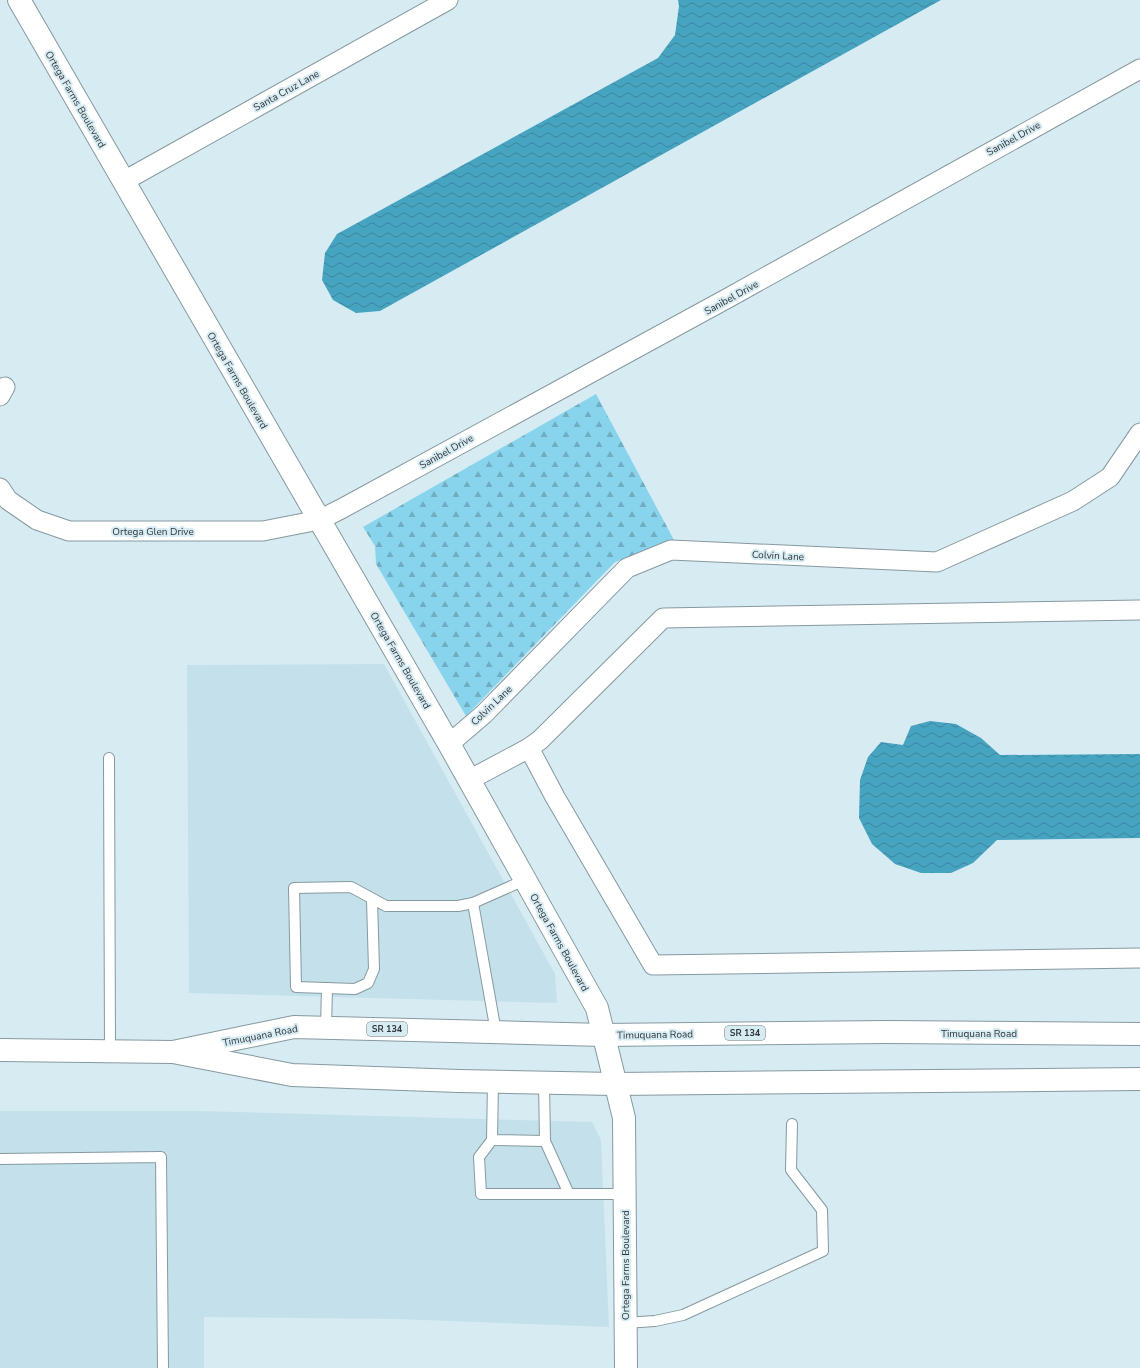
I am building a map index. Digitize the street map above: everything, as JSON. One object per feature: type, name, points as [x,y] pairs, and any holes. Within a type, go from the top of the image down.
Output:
[{"type":"main road","name":"Ortega Farms Boulevard","points":[[19,0],[449,744],[597,1008],[624,1118],[626,1368]]},
{"type":"main road","name":"Timuquana Road","points":[[173,1052],[294,1027],[603,1034],[887,1032],[1140,1034]]},
{"type":"main road","name":"Timuquana Road","points":[[0,1050],[173,1052],[292,1075],[493,1082],[615,1084],[1140,1079]]},
{"type":"street","name":"Santa Cruz Lane","points":[[124,181],[448,0]]},
{"type":"street","name":"Sanibel Drive","points":[[319,520],[728,298],[1140,69]]},
{"type":"street","name":"Colvin Lane","points":[[449,744],[484,714],[627,568],[671,550],[937,562],[1073,501],[1110,476],[1140,433]]},
{"type":"street","name":"Ortega Glen Drive","points":[[0,488],[8,500],[37,520],[69,531],[263,530],[319,520]]},
{"type":"street","points":[[469,780],[529,748],[540,740],[663,618],[1140,610]]},
{"type":"street","points":[[529,748],[555,797],[653,965],[1140,958]]},
{"type":"lane","points":[[109,758],[110,1051]]},
{"type":"lane","points":[[372,900],[374,969],[368,982],[355,989],[296,987],[294,888],[351,888],[362,892],[372,900],[386,906],[458,906],[473,903],[525,880]]},
{"type":"lane","points":[[473,903],[496,1032]]},
{"type":"lane","points":[[326,1028],[327,988]]},
{"type":"lane","points":[[493,1082],[492,1140],[479,1157],[481,1194],[624,1194]]},
{"type":"lane","points":[[544,1083],[545,1141],[569,1194]]},
{"type":"lane","points":[[625,1323],[655,1321],[683,1314],[823,1251],[822,1210],[791,1170],[792,1124]]},
{"type":"lane","points":[[492,1140],[545,1141]]},
{"type":"lane","points":[[0,1159],[162,1157],[163,1368]]},
{"type":"shaded area","points":[[384,664],[555,974],[557,1003],[189,993],[187,665]]},
{"type":"shaded area","points":[[0,1111],[198,1111],[592,1122],[601,1140],[609,1327],[397,1319],[204,1317],[204,1368],[0,1368]]},
{"type":"green space","points":[[596,394],[674,540],[615,562],[466,716],[376,564],[375,546],[363,527]]},
{"type":"water","points":[[678,0],[941,0],[380,311],[356,313],[333,300],[322,280],[325,253],[337,234],[658,58],[675,35],[679,6]]},
{"type":"water","points":[[930,721],[956,724],[981,738],[1000,755],[1140,754],[1140,838],[997,840],[973,863],[951,873],[921,873],[895,864],[872,844],[859,818],[860,780],[868,757],[881,742],[903,745],[911,726]]}]
